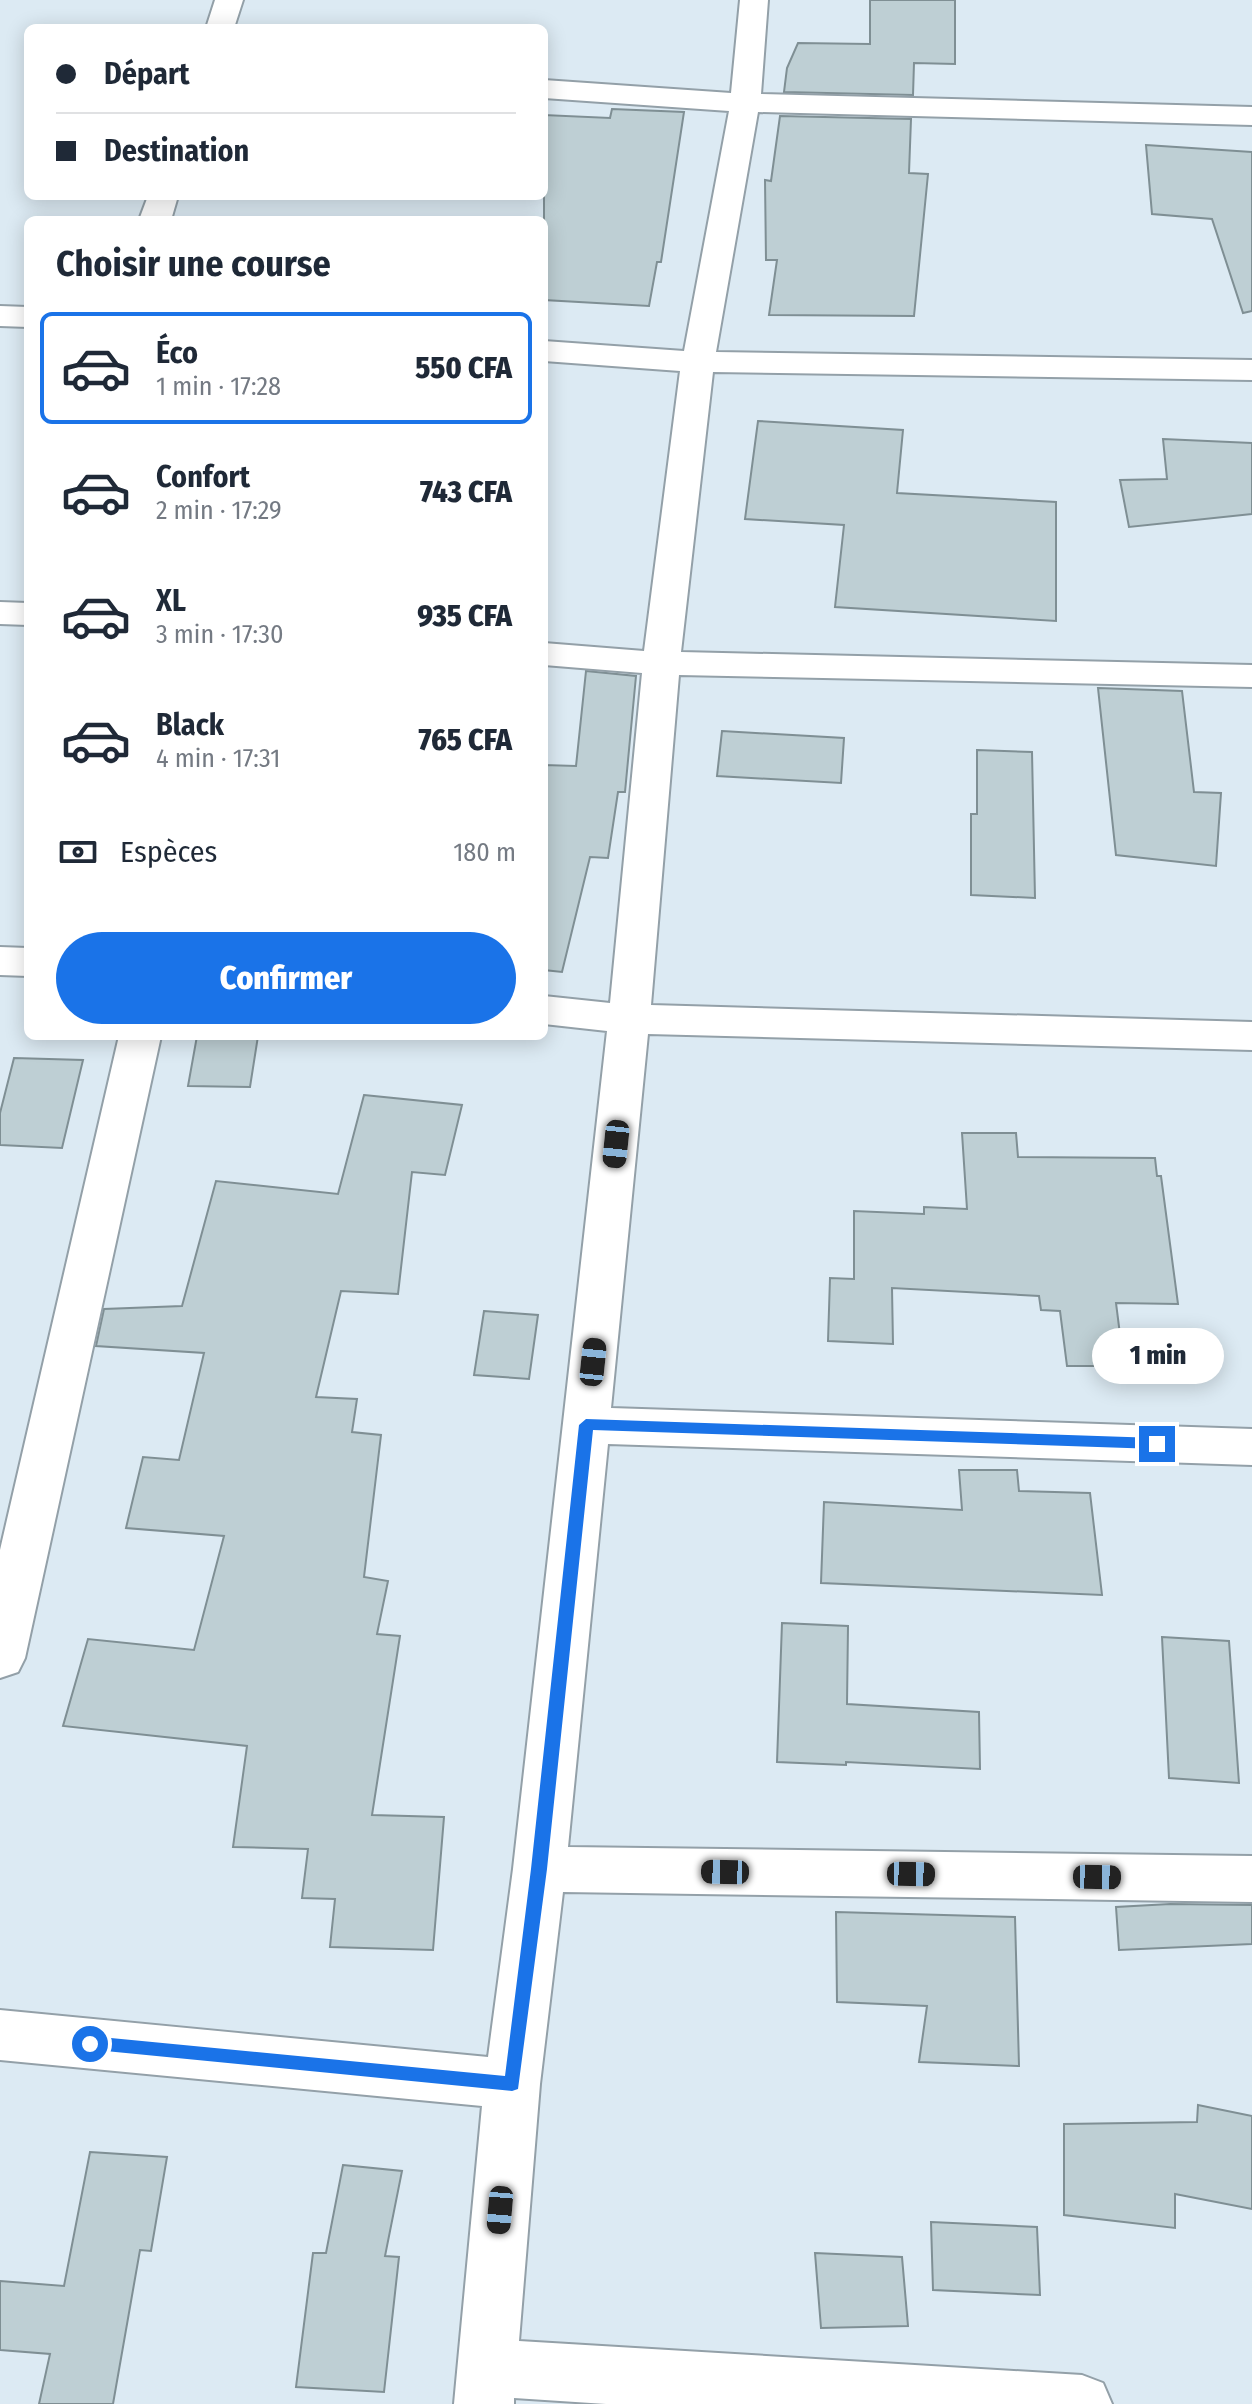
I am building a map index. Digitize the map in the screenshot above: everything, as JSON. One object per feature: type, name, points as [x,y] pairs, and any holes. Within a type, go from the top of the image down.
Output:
[{"type":"street","points":[[221,24],[229,0]]},
{"type":"street","points":[[754,0],[745,103],[698,362],[661,663],[629,1019],[539,1869],[512,2084],[484,2386],[1082,2404]]},
{"type":"street","points":[[548,89],[745,103],[1252,116]]},
{"type":"street","points":[[0,316],[24,317]]},
{"type":"street","points":[[548,351],[698,362],[1252,370]]},
{"type":"street","points":[[548,654],[661,663],[1252,676]]},
{"type":"street","points":[[0,961],[24,962]]},
{"type":"street","points":[[548,1010],[629,1019],[1252,1036]]},
{"type":"street","points":[[0,1658],[139,1040]]},
{"type":"street","points":[[586,1425],[1252,1447]]},
{"type":"street","points":[[539,1869],[1252,1879]]},
{"type":"street","points":[[0,2035],[512,2084]]},
{"type":"building","points":[[870,0],[955,0],[955,64],[914,63],[913,95],[784,92],[787,68],[798,43],[870,44]]},
{"type":"building","points":[[612,109],[684,112],[661,262],[657,262],[649,306],[548,300],[548,216],[544,216],[544,200],[548,200],[548,115],[610,118]]},
{"type":"building","points":[[780,116],[911,119],[909,173],[928,174],[914,316],[769,315],[777,260],[766,260],[765,180],[771,181]]},
{"type":"building","points":[[1146,145],[1252,152],[1252,311],[1243,313],[1212,219],[1152,214]]},
{"type":"building","points":[[758,421],[903,430],[897,493],[1056,502],[1056,621],[835,607],[844,525],[745,519]]},
{"type":"building","points":[[1163,439],[1252,443],[1252,514],[1129,527],[1120,480],[1167,479]]},
{"type":"building","points":[[586,671],[636,676],[625,792],[618,792],[608,858],[590,857],[562,972],[548,970],[548,765],[576,766]]},
{"type":"building","points":[[1098,688],[1182,691],[1194,792],[1221,793],[1216,866],[1116,855]]},
{"type":"building","points":[[722,731],[844,738],[841,783],[717,776]]},
{"type":"building","points":[[977,750],[1032,752],[1035,898],[971,895],[971,814],[977,814]]},
{"type":"building","points":[[196,1040],[257,1040],[250,1087],[188,1086]]},
{"type":"building","points":[[14,1058],[83,1060],[62,1148],[0,1145],[0,1113]]},
{"type":"building","points":[[364,1095],[462,1105],[445,1175],[412,1172],[398,1294],[341,1291],[316,1397],[357,1399],[352,1432],[381,1435],[364,1577],[388,1581],[377,1634],[400,1636],[372,1815],[444,1817],[433,1950],[330,1947],[335,1899],[302,1898],[308,1849],[233,1847],[247,1746],[63,1726],[88,1639],[194,1650],[224,1536],[126,1528],[143,1457],[179,1460],[204,1353],[96,1346],[104,1309],[182,1306],[216,1181],[338,1194]]},
{"type":"building","points":[[962,1133],[1016,1133],[1018,1157],[1155,1158],[1157,1176],[1161,1176],[1178,1304],[1116,1303],[1124,1366],[1067,1366],[1060,1311],[1041,1310],[1039,1296],[892,1288],[893,1344],[828,1341],[830,1278],[854,1279],[854,1211],[924,1214],[924,1207],[967,1209]]},
{"type":"building","points":[[484,1311],[538,1315],[529,1379],[474,1375]]},
{"type":"building","points":[[959,1470],[1017,1470],[1019,1491],[1090,1493],[1102,1595],[821,1583],[824,1502],[962,1510]]},
{"type":"building","points":[[782,1623],[848,1626],[847,1704],[979,1712],[980,1769],[777,1762]]},
{"type":"building","points":[[1162,1637],[1229,1641],[1239,1783],[1169,1778]]},
{"type":"building","points":[[1252,1905],[1252,1944],[1119,1950],[1116,1907]]},
{"type":"building","points":[[836,1912],[1015,1917],[1019,2066],[919,2062],[927,2006],[837,2002]]},
{"type":"building","points":[[1198,2105],[1252,2116],[1252,2209],[1175,2194],[1175,2228],[1064,2215],[1064,2124],[1197,2122]]},
{"type":"building","points":[[90,2152],[167,2157],[151,2251],[140,2250],[113,2404],[39,2404],[50,2354],[0,2350],[0,2281],[64,2286]]},
{"type":"building","points":[[343,2165],[402,2171],[385,2256],[399,2257],[384,2392],[296,2387],[313,2253],[326,2253]]},
{"type":"building","points":[[931,2222],[1037,2227],[1040,2295],[933,2290]]},
{"type":"building","points":[[815,2253],[902,2257],[908,2326],[821,2328]]},
{"type":"route","points":[[90,2044],[512,2084],[539,1869],[586,1425],[1157,1444]]}]
